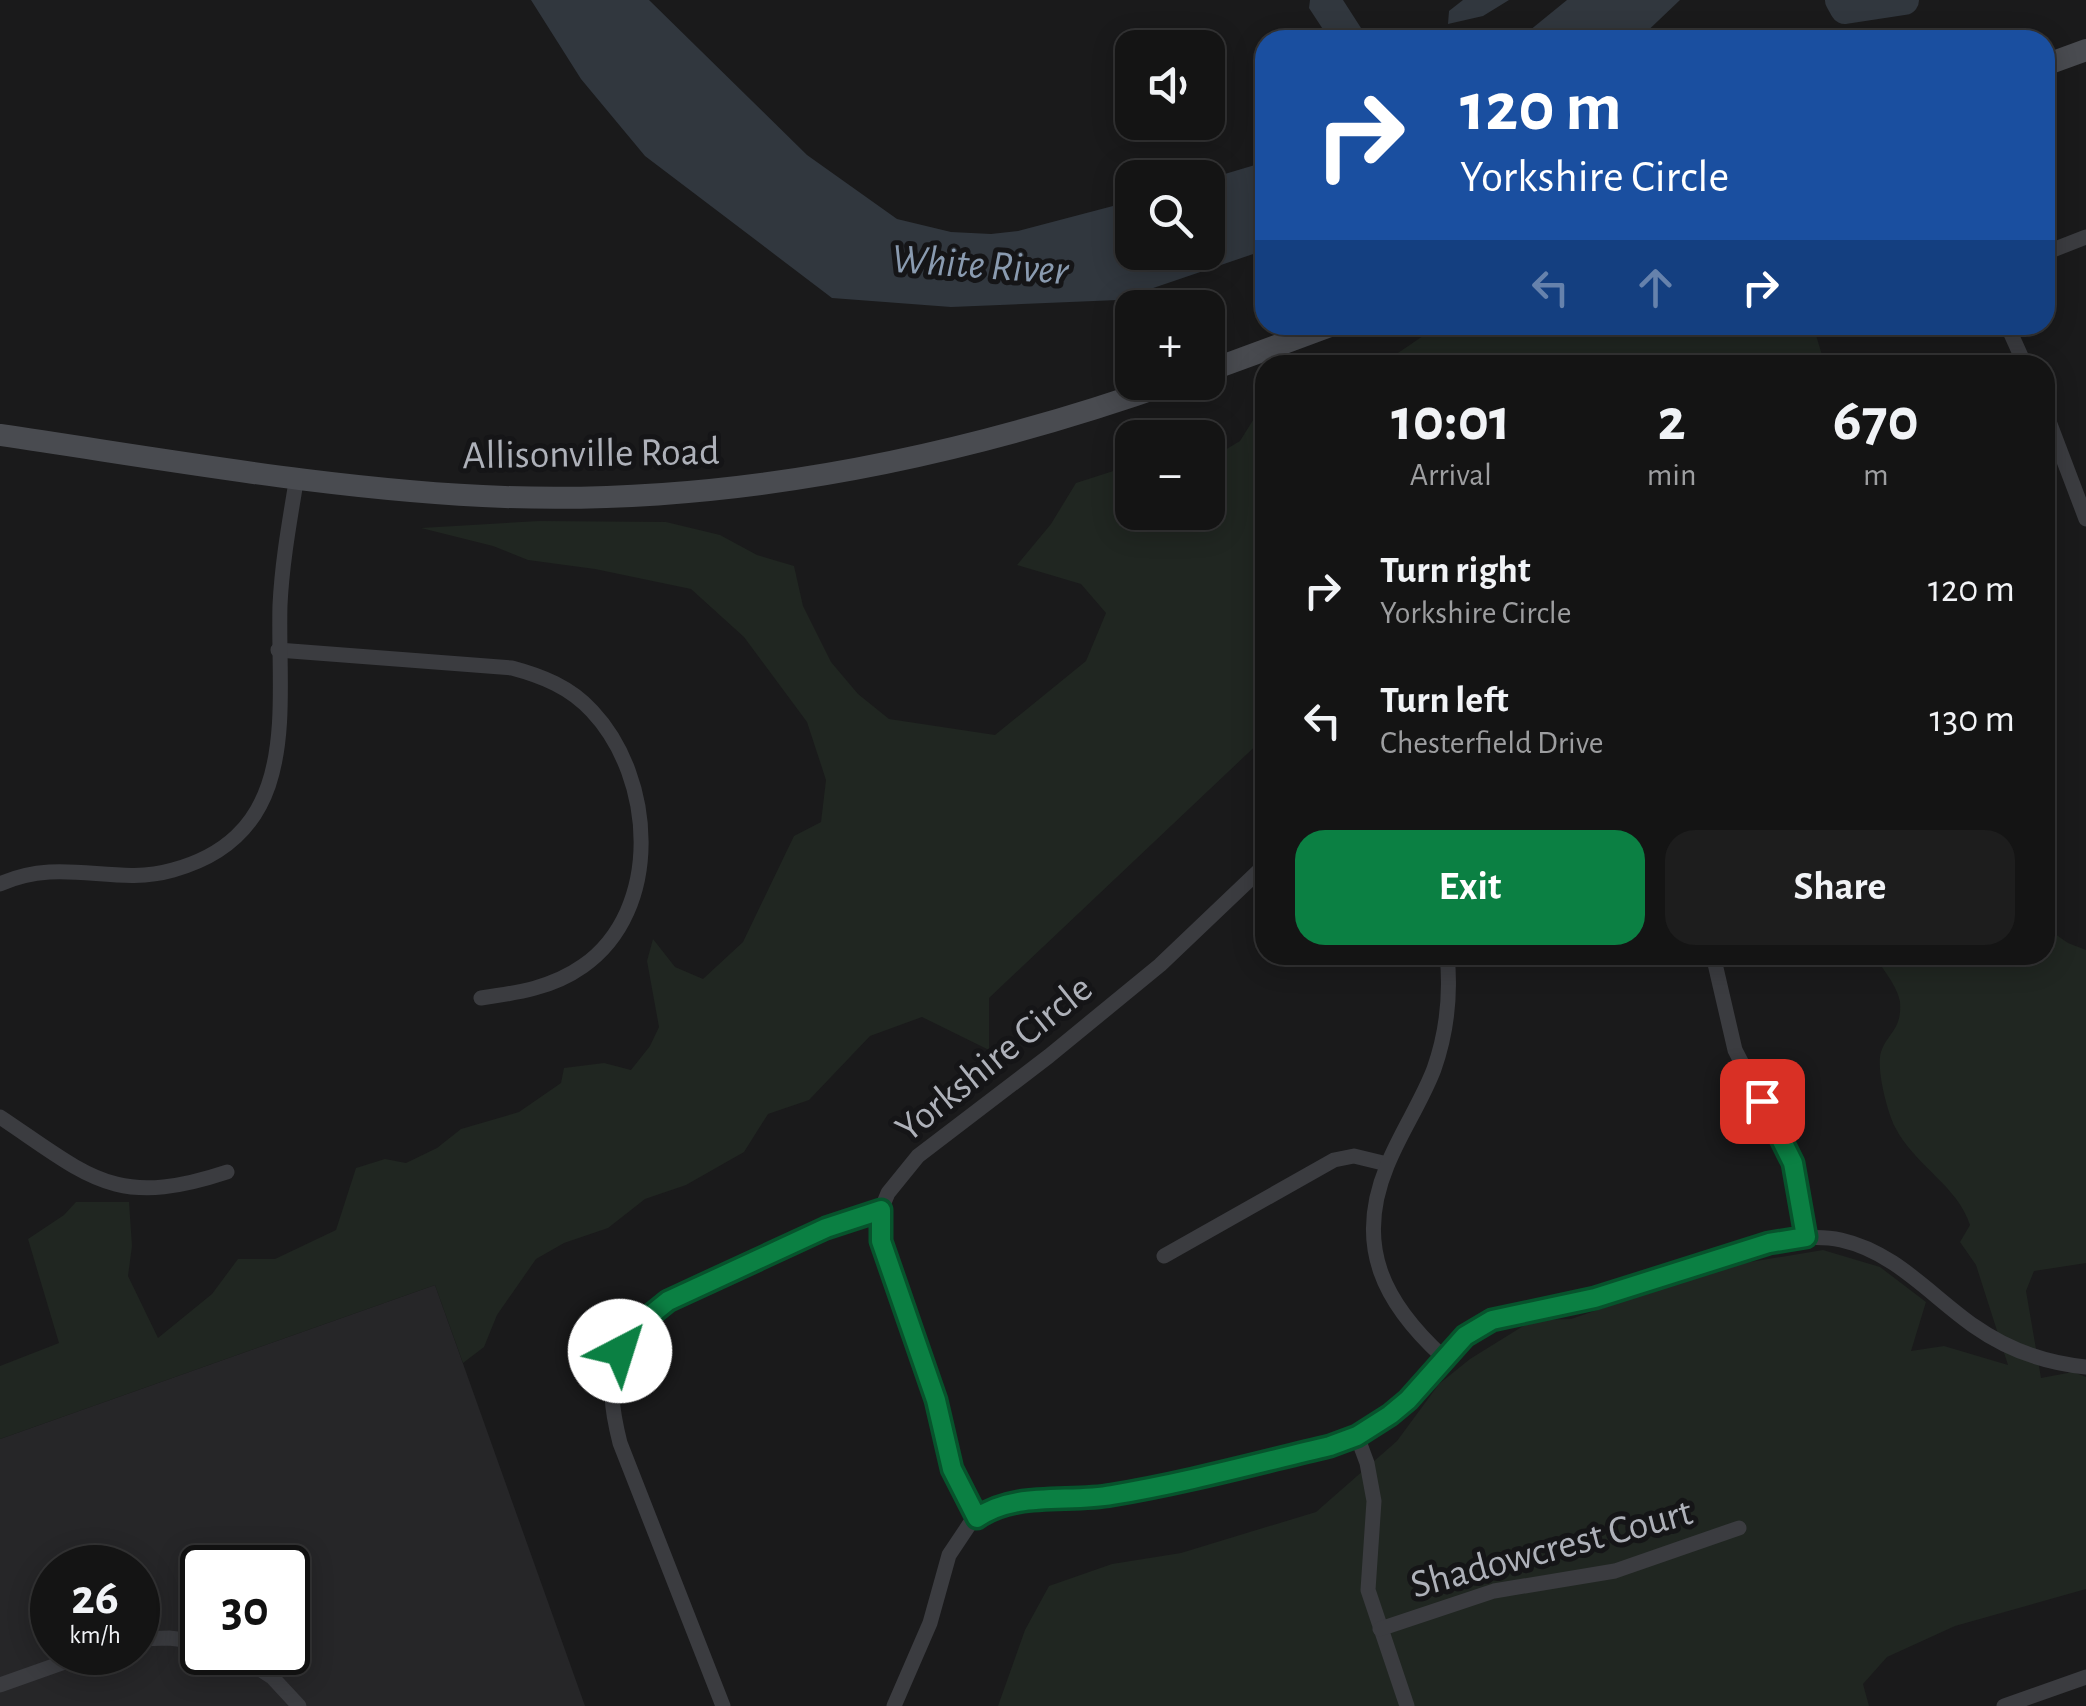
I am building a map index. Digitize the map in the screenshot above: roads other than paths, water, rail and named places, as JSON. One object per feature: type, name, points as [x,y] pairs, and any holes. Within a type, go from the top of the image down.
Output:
[{"type":"main road","points":[[2055,61],[2086,50]]},
{"type":"main road","points":[[1225,365],[1306,335]]},
{"type":"main road","name":"Allisonville Road","points":[[0,435],[408,490],[509,497],[626,496],[817,476],[967,447],[1054,424],[1123,400]]},
{"type":"street","points":[[2055,249],[2086,238]]},
{"type":"street","points":[[2055,437],[2086,518]]},
{"type":"street","points":[[0,884],[37,871],[164,873],[206,858],[228,842],[258,807],[276,765],[281,723],[280,590],[297,476]]},
{"type":"street","points":[[278,650],[512,668],[554,682],[578,698],[592,710],[617,746],[633,791],[642,845],[642,870],[621,922],[603,949],[551,984],[480,998]]},
{"type":"street","name":"Yorkshire Circle","points":[[881,1210],[902,1172],[918,1156],[1049,1056],[1160,964],[1255,875]]},
{"type":"street","points":[[1443,1358],[1394,1304],[1378,1269],[1373,1229],[1378,1189],[1387,1164],[1418,1105],[1439,1052],[1448,1006],[1447,965]]},
{"type":"street","points":[[1715,965],[1734,1050],[1793,1163],[1806,1237]]},
{"type":"street","points":[[0,1117],[76,1168],[121,1187],[171,1189],[227,1172]]},
{"type":"street","points":[[1164,1256],[1334,1160],[1354,1156],[1387,1164]]},
{"type":"street","points":[[723,1706],[612,1413],[611,1389],[620,1351],[637,1326],[668,1301],[826,1228],[881,1210],[881,1241],[936,1400],[952,1469],[977,1518]]},
{"type":"street","points":[[894,1706],[930,1622],[950,1555],[977,1518],[994,1508],[1019,1502],[1115,1495],[1330,1446],[1357,1436],[1408,1400],[1465,1336],[1507,1315],[1595,1298],[1769,1243],[1806,1237],[1843,1240],[1884,1256],[1974,1326],[2005,1345],[2044,1360],[2086,1366]]},
{"type":"street","points":[[1357,1436],[1373,1487],[1368,1590],[1407,1706]]},
{"type":"street","name":"Shadowcrest Court","points":[[1380,1628],[1494,1591],[1615,1571],[1738,1528]]},
{"type":"street","points":[[0,1686],[30,1675]]},
{"type":"street","points":[[268,1675],[298,1706]]},
{"type":"street","points":[[2004,1706],[2086,1677]]},
{"type":"water","name":"White River","points":[[531,0],[649,0],[807,155],[897,219],[951,232],[991,234],[1018,231],[1115,205],[1115,270],[1206,270],[1147,290],[1115,290],[1115,300],[951,307],[832,298],[645,156],[581,79]]},
{"type":"water","points":[[1310,0],[1343,0],[1365,30],[1323,30],[1309,8]]},
{"type":"water","points":[[1463,0],[1509,0],[1483,16],[1448,24],[1449,11]]},
{"type":"water","points":[[1567,0],[1680,0],[1648,30],[1530,30]]},
{"type":"water","points":[[1255,165],[1255,253],[1225,264],[1225,174]]},
{"type":"waterway","points":[[1840,0],[1845,9],[1904,0]]}]
